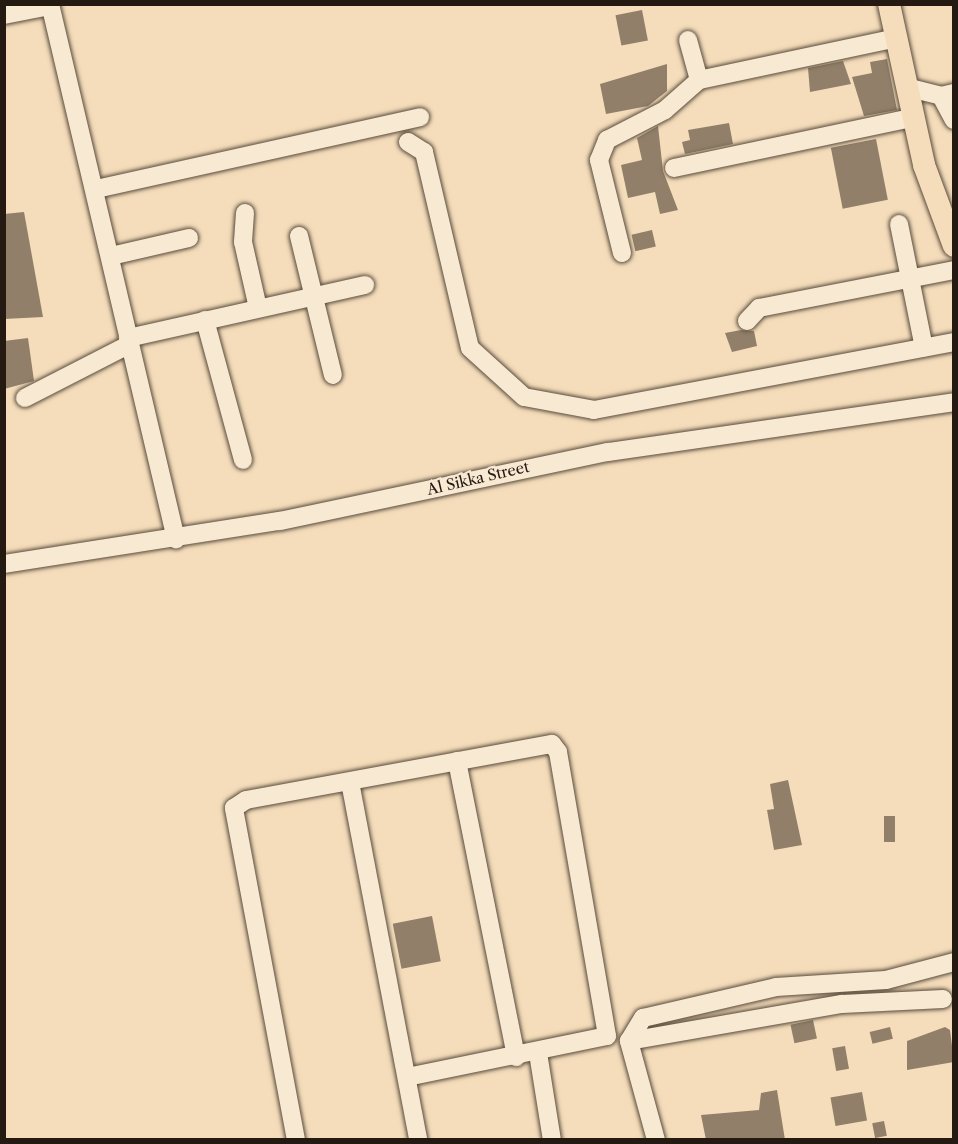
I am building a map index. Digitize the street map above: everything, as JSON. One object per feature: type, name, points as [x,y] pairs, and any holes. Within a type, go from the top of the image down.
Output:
[{"type":"main road","points":[[889,4],[912,118],[929,187],[954,246]]},
{"type":"street","points":[[4,15],[50,5],[96,189],[176,539]]},
{"type":"street","points":[[622,253],[599,151],[607,140],[665,110],[699,80],[896,38]]},
{"type":"street","points":[[688,40],[699,80]]},
{"type":"street","points":[[906,87],[947,94],[954,120]]},
{"type":"street","points":[[96,189],[420,117]]},
{"type":"street","points":[[674,168],[912,118]]},
{"type":"street","points":[[408,142],[424,152],[470,348],[524,397],[594,410],[954,342]]},
{"type":"street","points":[[245,213],[243,242],[258,308]]},
{"type":"street","points":[[899,224],[924,348]]},
{"type":"street","points":[[299,236],[333,375]]},
{"type":"street","points":[[111,256],[189,237]]},
{"type":"street","points":[[747,321],[759,308],[954,270]]},
{"type":"street","points":[[25,398],[129,341],[206,320],[365,285]]},
{"type":"street","points":[[206,320],[243,460]]},
{"type":"street","name":"Al Sikka Street","points":[[4,564],[176,539],[597,454],[954,402]]},
{"type":"street","points":[[296,1140],[234,808],[246,800],[549,743],[558,752],[608,1032],[603,1040],[407,1077]]},
{"type":"street","points":[[457,761],[516,1057]]},
{"type":"street","points":[[350,782],[418,1140]]},
{"type":"street","points":[[656,1140],[629,1041],[643,1018],[757,994],[776,987],[867,981],[954,962]]},
{"type":"street","points":[[867,981],[870,1002]]},
{"type":"street","points":[[757,994],[760,1017]]},
{"type":"street","points":[[629,1041],[760,1017],[870,1002],[943,999]]},
{"type":"street","points":[[538,1053],[552,1140]]},
{"type":"building","points":[[642,10],[648,40],[621,46],[615,15]]},
{"type":"building","points":[[887,59],[897,110],[864,116],[852,77],[872,73],[870,62]]},
{"type":"building","points":[[843,61],[851,84],[810,92],[808,68]]},
{"type":"building","points":[[667,64],[667,91],[648,106],[606,114],[600,84]]},
{"type":"building","points":[[729,123],[733,144],[685,154],[682,142],[690,140],[688,130]]},
{"type":"building","points":[[658,126],[663,171],[678,210],[660,214],[655,192],[628,198],[621,165],[642,160],[637,138]]},
{"type":"building","points":[[876,139],[888,200],[843,209],[831,148]]},
{"type":"building","points":[[24,212],[43,317],[4,319],[4,214]]},
{"type":"building","points":[[652,230],[656,247],[635,251],[632,235]]},
{"type":"building","points":[[741,330],[754,331],[757,346],[732,352],[725,333]]},
{"type":"building","points":[[28,338],[34,381],[4,389],[4,341]]},
{"type":"building","points":[[788,780],[802,845],[774,850],[767,810],[774,809],[770,784]]},
{"type":"building","points":[[884,816],[895,816],[895,842],[884,842]]},
{"type":"building","points":[[432,916],[441,961],[402,969],[393,924]]},
{"type":"building","points":[[813,1020],[817,1039],[794,1043],[791,1025]]},
{"type":"building","points":[[890,1027],[893,1039],[873,1044],[870,1032]]},
{"type":"building","points":[[945,1027],[950,1030],[954,1062],[907,1070],[907,1041]]},
{"type":"building","points":[[845,1046],[849,1069],[836,1071],[832,1048]]},
{"type":"building","points":[[777,1090],[785,1140],[706,1140],[701,1115],[759,1110],[761,1093]]},
{"type":"building","points":[[862,1092],[867,1121],[836,1126],[830,1098]]},
{"type":"building","points":[[884,1121],[887,1136],[875,1138],[872,1123]]}]
